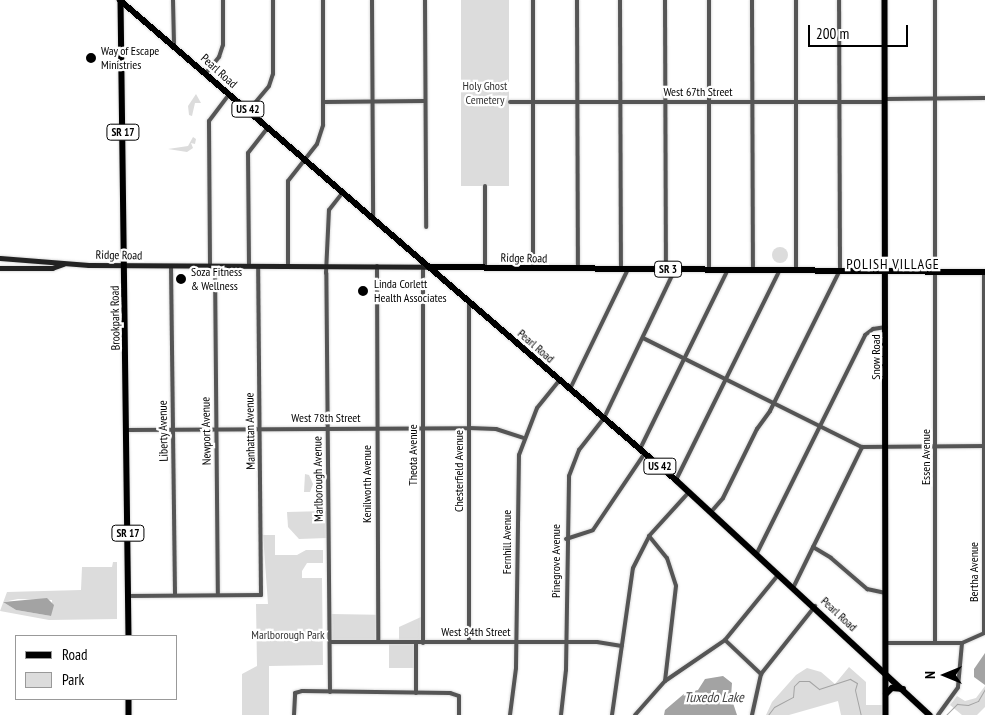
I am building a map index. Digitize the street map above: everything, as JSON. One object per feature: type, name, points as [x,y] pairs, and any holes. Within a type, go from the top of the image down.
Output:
[{"type":"main road","name":"Pearl Road","points":[[121,0],[343,191],[426,267],[469,301],[640,448],[780,573],[930,715]]},
{"type":"main road","name":"Brookpark Road","points":[[121,0],[129,635]]},
{"type":"main road","name":"Snow Road","points":[[885,0],[886,715]]},
{"type":"main road","name":"Ridge Road","points":[[0,258],[52,260],[62,264],[171,266],[935,270],[984,272]]},
{"type":"main road","name":"Ridge Road","points":[[0,268],[52,268],[62,264]]},
{"type":"main road","points":[[869,656],[878,658],[886,650]]},
{"type":"main road","points":[[886,694],[892,688],[904,689]]},
{"type":"main road","points":[[129,700],[129,715]]},
{"type":"street","points":[[173,0],[174,45]]},
{"type":"street","points":[[206,73],[219,57],[223,45],[223,0]]},
{"type":"street","points":[[249,110],[269,86],[273,74],[273,0]]},
{"type":"street","points":[[288,266],[288,181],[321,135],[324,102],[323,0]]},
{"type":"street","points":[[372,0],[372,219]]},
{"type":"street","points":[[425,0],[426,227]]},
{"type":"street","points":[[533,0],[533,268]]},
{"type":"street","points":[[577,0],[578,268]]},
{"type":"street","points":[[570,389],[625,269],[620,0]]},
{"type":"street","points":[[664,0],[666,269]]},
{"type":"street","points":[[709,0],[709,269]]},
{"type":"street","points":[[752,0],[753,269]]},
{"type":"street","points":[[796,0],[796,270]]},
{"type":"street","points":[[711,512],[725,496],[758,429],[775,402],[840,270],[839,0]]},
{"type":"street","name":"Essen Avenue","points":[[935,0],[935,643]]},
{"type":"street","name":"Newport Avenue","points":[[218,595],[209,121],[229,94]]},
{"type":"street","name":"West 67th Street","points":[[510,102],[753,103],[985,98]]},
{"type":"street","points":[[324,102],[425,101]]},
{"type":"street","points":[[249,266],[248,153],[268,127]]},
{"type":"street","points":[[485,267],[486,186]]},
{"type":"street","name":"Marlborough Avenue","points":[[330,692],[327,266],[329,210],[343,191]]},
{"type":"street","name":"Liberty Avenue","points":[[171,266],[175,595]]},
{"type":"street","name":"Manhattan Avenue","points":[[218,595],[261,595],[258,266]]},
{"type":"street","name":"Kenilworth Avenue","points":[[377,266],[378,642]]},
{"type":"street","name":"Theota Avenue","points":[[423,642],[423,429],[426,267]]},
{"type":"street","name":"Pinegrove Avenue","points":[[562,715],[566,643],[566,489],[572,462],[586,439],[604,418],[674,269]]},
{"type":"street","points":[[640,448],[728,269]]},
{"type":"street","points":[[676,480],[780,270]]},
{"type":"street","name":"Bertha Avenue","points":[[984,272],[984,633]]},
{"type":"street","name":"Chesterfield Avenue","points":[[469,301],[469,642]]},
{"type":"street","points":[[757,553],[865,335],[873,329],[886,327]]},
{"type":"street","points":[[643,338],[685,357],[862,447],[984,446]]},
{"type":"street","name":"Fernhill Avenue","points":[[510,715],[516,642],[517,470],[523,438],[537,408],[560,380]]},
{"type":"street","name":"West 78th Street","points":[[127,430],[468,428],[496,429],[523,438]]},
{"type":"street","points":[[794,586],[862,447]]},
{"type":"street","points":[[566,539],[594,530],[645,453]]},
{"type":"street","points":[[612,715],[633,568],[649,536],[689,492]]},
{"type":"street","points":[[649,536],[667,558],[676,586],[665,681]]},
{"type":"street","points":[[813,546],[832,558],[867,589],[886,593]]},
{"type":"street","points":[[635,715],[665,681],[725,640],[780,573]]},
{"type":"street","points":[[128,596],[218,595]]},
{"type":"street","points":[[752,715],[761,674],[815,606]]},
{"type":"street","points":[[886,643],[962,643],[984,633]]},
{"type":"street","points":[[725,640],[761,674]]},
{"type":"street","name":"West 84th Street","points":[[330,642],[516,642],[622,646]]},
{"type":"street","points":[[416,642],[416,693]]},
{"type":"street","points":[[938,715],[958,687],[962,643]]},
{"type":"street","points":[[294,715],[295,693],[330,692],[416,693],[459,696],[459,715]]},
{"type":"green space","name":"Holy Ghost Cemetery","points":[[461,0],[509,0],[509,186],[461,186]]},
{"type":"green space","points":[[196,94],[201,103],[195,103],[192,116],[189,115],[188,106]]},
{"type":"green space","points":[[193,137],[196,139],[195,144],[191,143],[193,148],[187,152],[168,149],[188,146]]},
{"type":"green space","points":[[780,247],[788,255],[780,263],[772,255]]},
{"type":"green space","points":[[305,474],[309,475],[313,484],[310,492],[304,492]]},
{"type":"green space","points":[[326,511],[327,538],[299,539],[288,527],[287,512]]},
{"type":"green space","name":"Marlborough Park","points":[[263,535],[275,535],[275,555],[297,555],[306,550],[323,550],[323,563],[307,563],[302,571],[302,578],[322,578],[323,665],[269,666],[269,715],[242,715],[242,674],[257,666],[256,604],[268,604]]},
{"type":"green space","points":[[113,562],[117,562],[117,619],[49,620],[0,611],[3,602],[7,592],[81,590],[82,567],[112,567]],"holes":[[[18,599],[52,600],[51,616],[16,610],[3,602]]]},
{"type":"green space","points":[[331,614],[376,615],[376,641],[331,640]]},
{"type":"green space","points":[[421,617],[421,641],[399,640],[399,627]]},
{"type":"green space","points":[[389,644],[414,644],[414,668],[389,668]]},
{"type":"green space","points":[[849,667],[866,682],[866,705],[884,705],[884,715],[841,715],[838,701],[789,715],[766,715],[772,702],[796,675],[807,668],[821,672],[835,684]]},
{"type":"green space","points":[[985,686],[985,707],[977,715],[962,715],[950,705],[957,696],[965,701],[976,698]]},
{"type":"water","points":[[47,598],[54,605],[51,616],[16,610],[3,602]]},
{"type":"water","points":[[985,653],[985,685],[974,677],[974,669]]},
{"type":"water","name":"Tuxedo Lake","points":[[723,676],[732,683],[731,697],[737,715],[664,715],[665,710],[685,693],[698,690],[705,679]]},
{"type":"waterway","points":[[768,715],[774,707],[793,697],[794,686],[799,681],[809,681],[819,689],[850,679],[857,683],[855,690],[861,715]]},
{"type":"waterway","points":[[946,715],[957,704],[968,705],[978,701],[985,689]]},
{"type":"place","name":"Way of Escape Ministries","points":[[91,58]]},
{"type":"place","name":"Soza Fitness & Wellness","points":[[181,279]]},
{"type":"place","name":"Linda Corlett Health Associates","points":[[363,291]]},
{"type":"district","name":"POLISH VILLAGE","points":[[893,264]]}]
